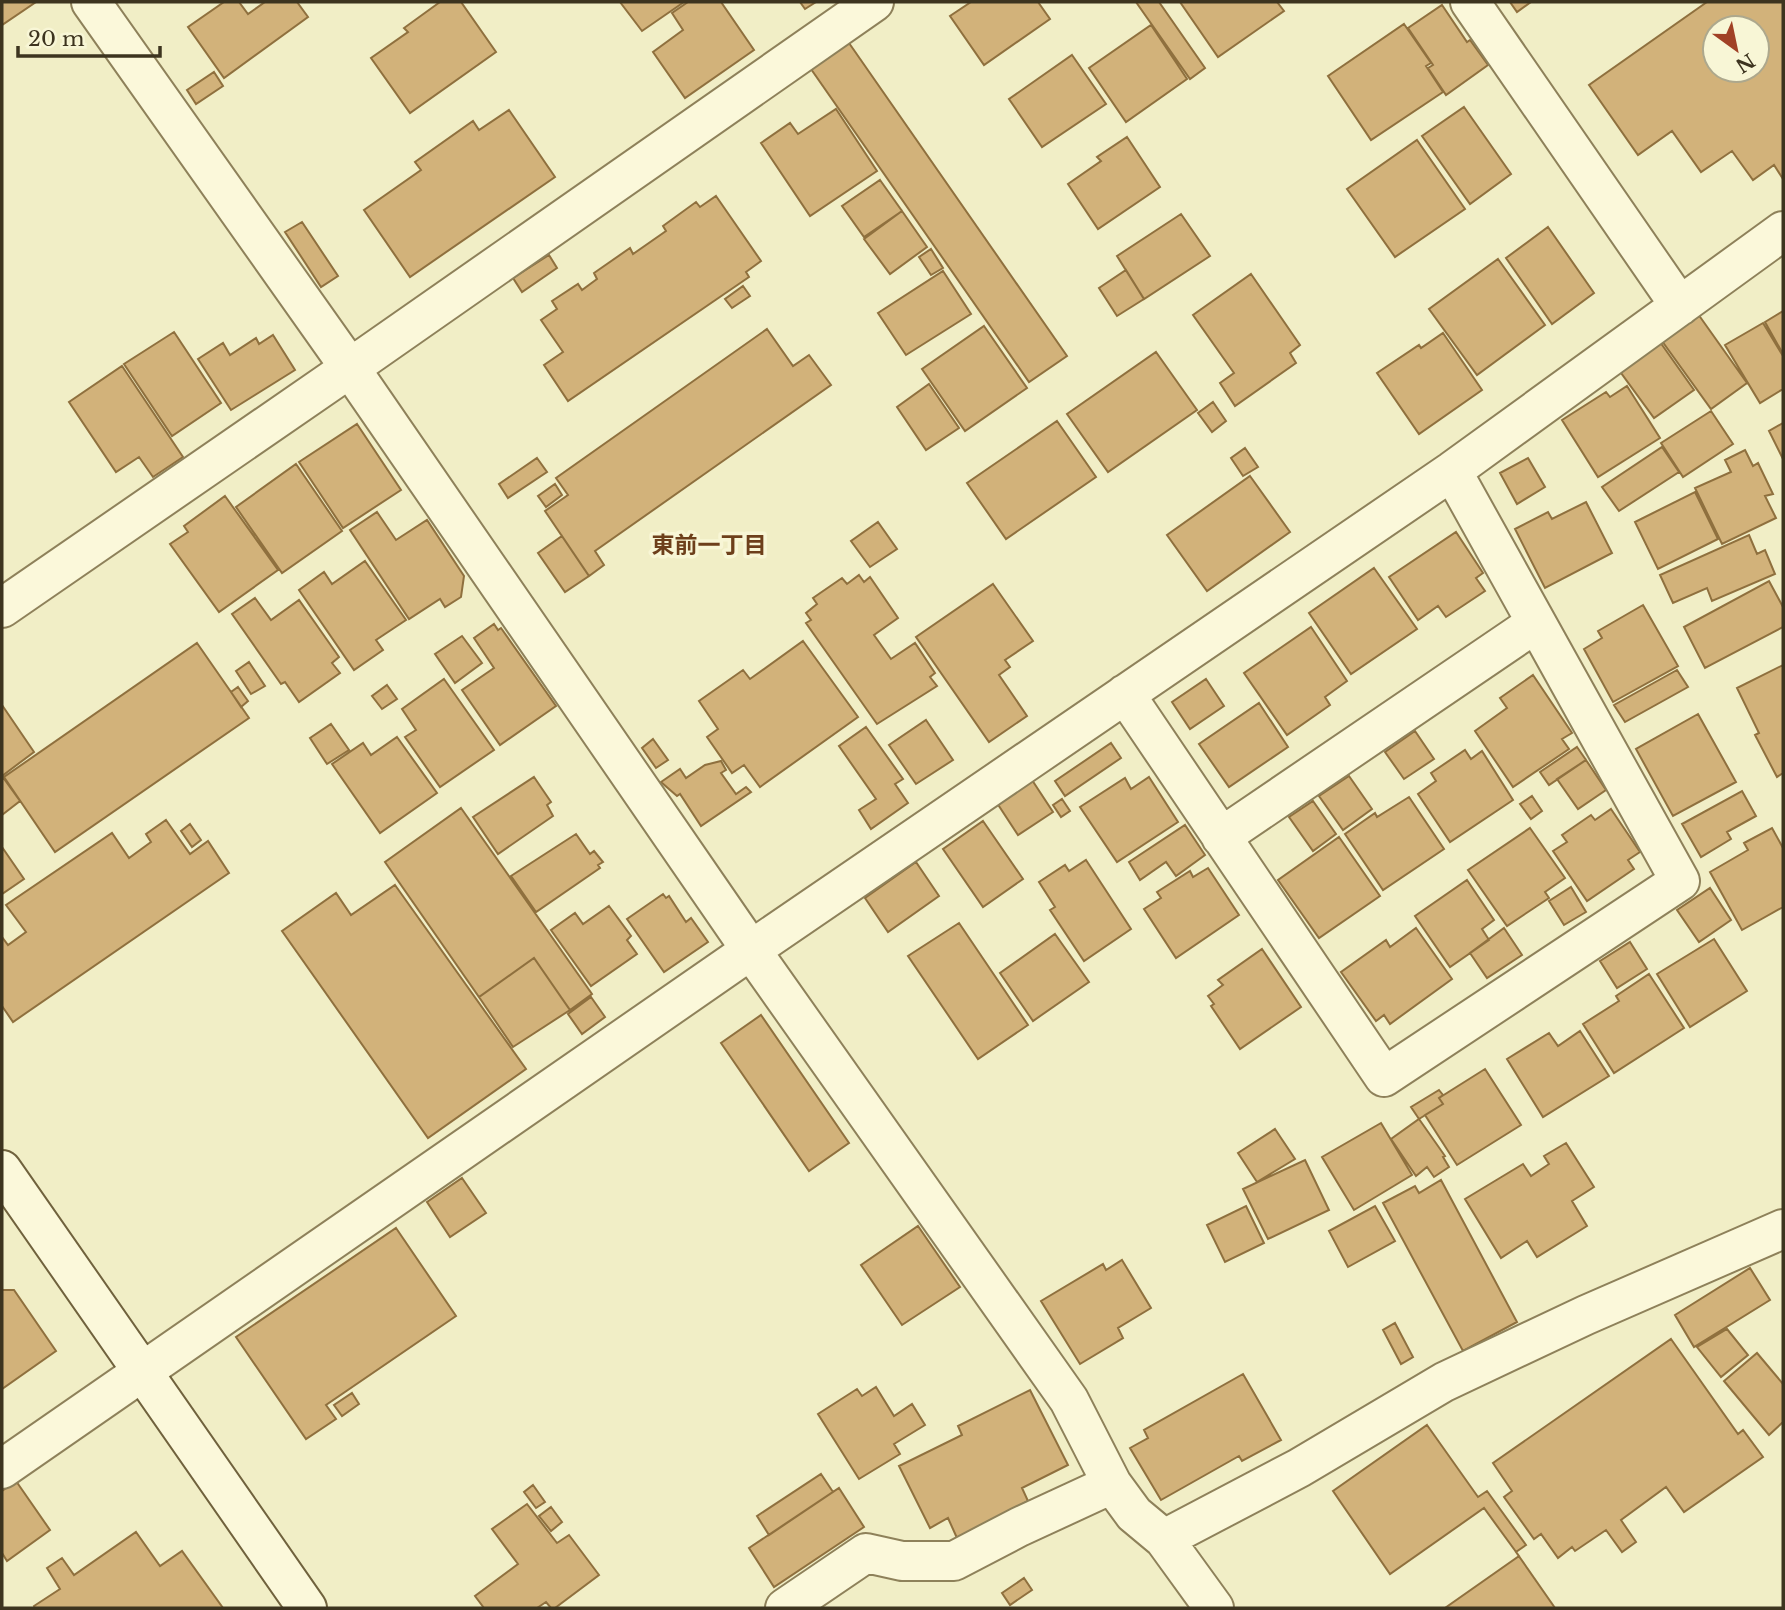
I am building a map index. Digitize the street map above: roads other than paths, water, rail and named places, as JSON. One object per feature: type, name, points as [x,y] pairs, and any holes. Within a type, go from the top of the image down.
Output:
[{"type":"street","points":[[91,2],[350,368],[751,950],[1069,1400],[1112,1484],[1135,1514],[1164,1539],[1214,1608]]},
{"type":"street","points":[[2,608],[874,2]]},
{"type":"street","points":[[1470,2],[1680,306]]},
{"type":"street","points":[[2,1469],[751,950],[1452,471],[1782,234]]},
{"type":"street","points":[[1125,694],[1384,1077],[1680,881],[1452,471]]},
{"type":"street","points":[[1221,837],[1536,623]]},
{"type":"street","points":[[2,1170],[307,1608]]},
{"type":"street","points":[[1164,1539],[1299,1468],[1444,1382],[1586,1315],[1783,1229]]},
{"type":"street","points":[[785,1608],[866,1553],[902,1561],[954,1560],[1112,1484]]},
{"type":"district","name":"東前一丁目","points":[[709,545]]}]
